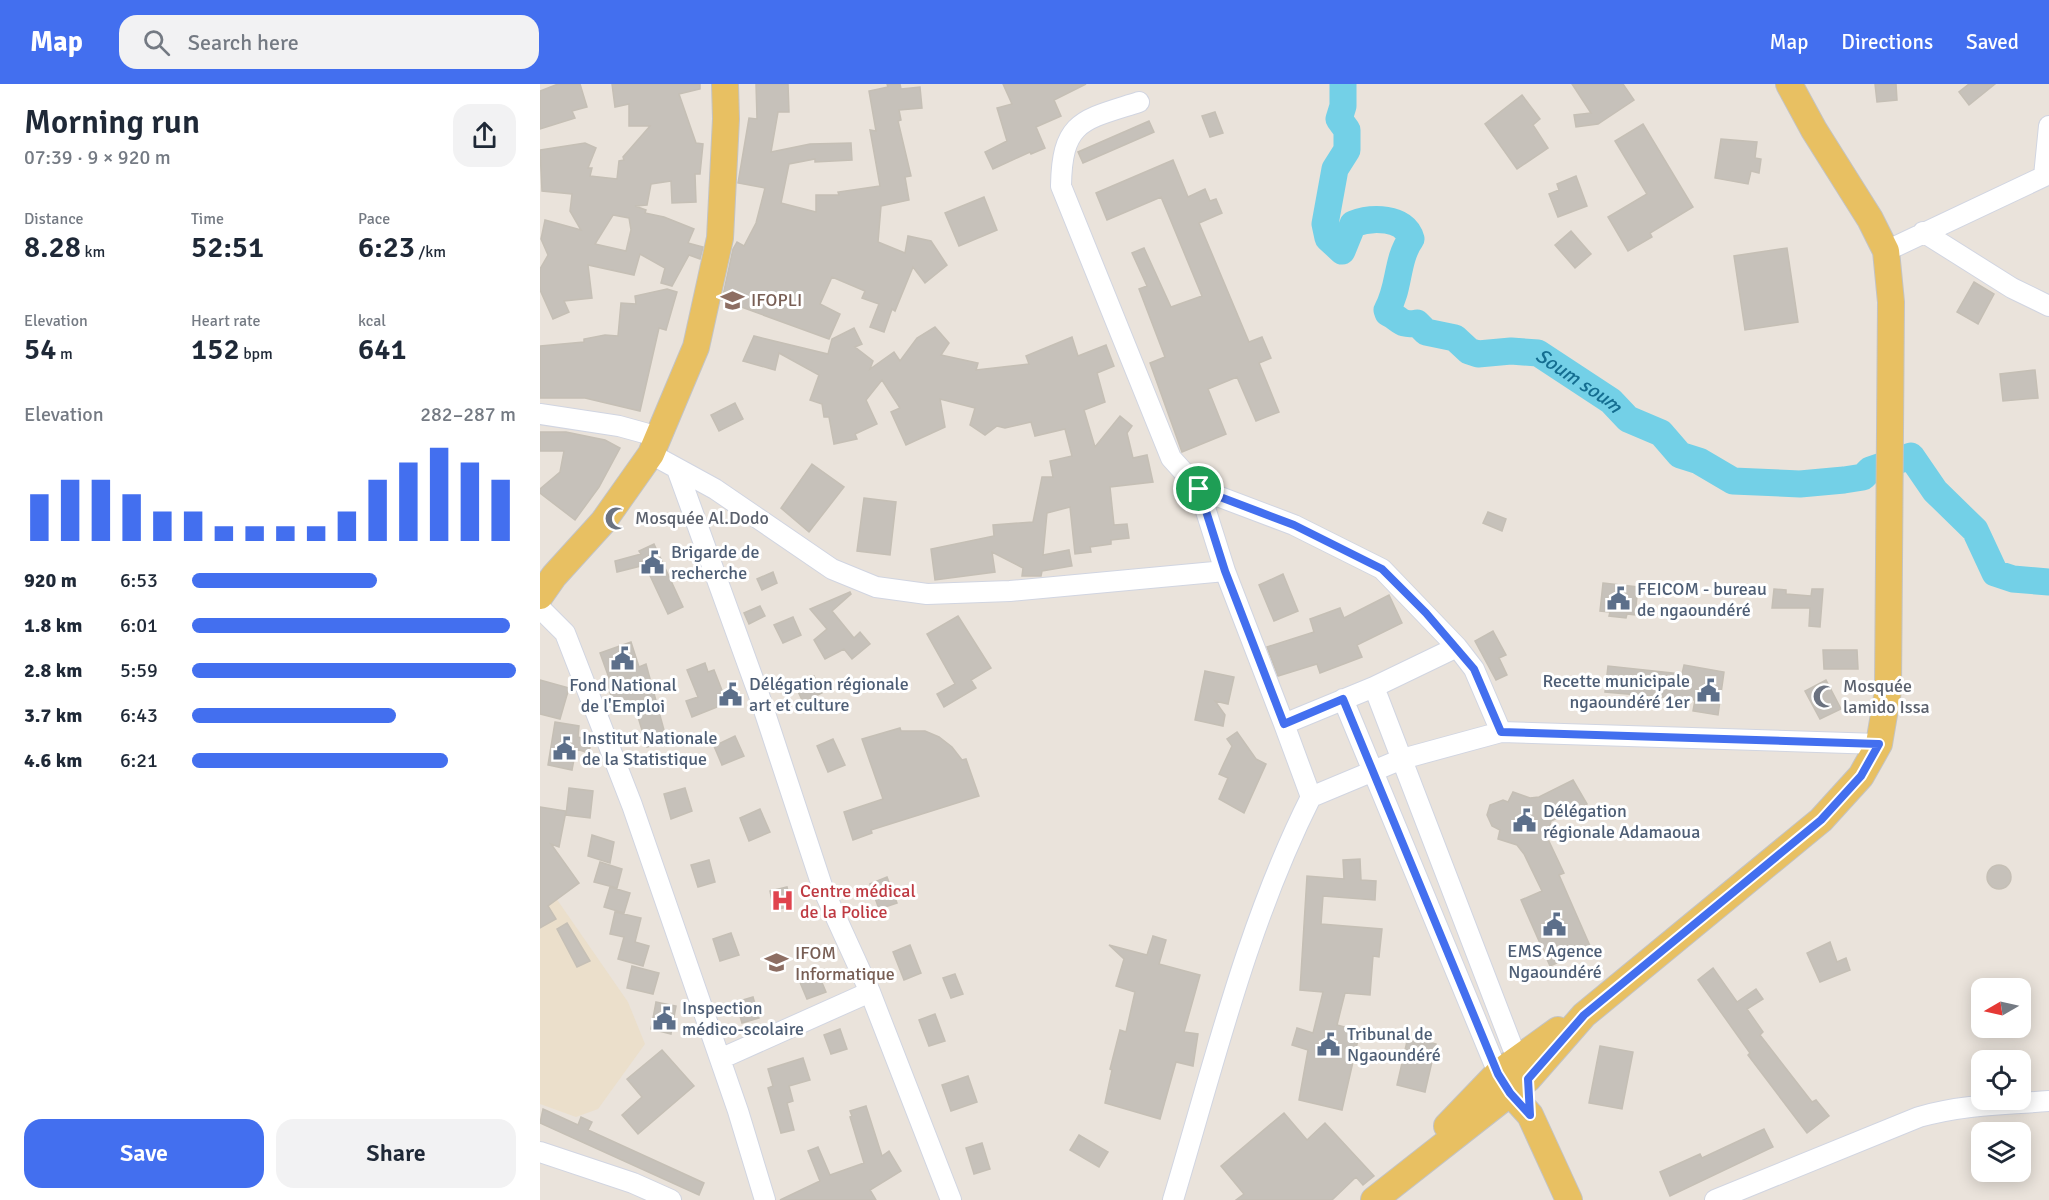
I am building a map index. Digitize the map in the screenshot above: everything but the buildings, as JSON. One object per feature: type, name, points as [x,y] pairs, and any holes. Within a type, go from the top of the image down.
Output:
[{"type":"main road","points":[[540,596],[554,576],[603,522],[655,445],[696,347],[720,238],[726,119],[725,84]]},
{"type":"main road","points":[[1374,1200],[1406,1173],[1423,1151],[1821,820],[1861,776],[1879,744],[1888,691],[1891,302],[1886,251],[1870,219],[1814,130],[1789,84]]},
{"type":"main road","points":[[1513,1076],[1569,1200]]},
{"type":"street","points":[[1139,102],[1085,120],[1067,139],[1061,165],[1061,186],[1171,458],[1199,489],[1225,571],[1311,797]]},
{"type":"street","points":[[1886,251],[2047,175],[2049,126]]},
{"type":"street","points":[[1923,232],[2012,288],[2049,306]]},
{"type":"street","points":[[540,414],[619,426],[655,445],[677,469],[715,489],[832,569],[876,587],[927,594],[1010,591],[1225,571]]},
{"type":"street","points":[[677,469],[760,698],[823,889],[870,993],[951,1200]]},
{"type":"street","points":[[1199,489],[1294,525],[1382,569],[1457,647],[1474,669],[1501,732]]},
{"type":"street","points":[[540,608],[565,633],[632,805],[720,1059],[765,1200]]},
{"type":"street","points":[[1284,724],[1374,687],[1457,647]]},
{"type":"street","points":[[1374,687],[1402,759],[1513,1076]]},
{"type":"street","points":[[1343,699],[1371,773],[1513,1076]]},
{"type":"street","points":[[1173,1200],[1263,904],[1284,851],[1311,797],[1402,759],[1501,732],[1879,744]]},
{"type":"street","points":[[720,1059],[870,993]]},
{"type":"street","points":[[1715,1200],[1754,1193],[1908,1121],[1950,1108],[1999,1102],[2049,1101]]},
{"type":"street","points":[[540,1152],[633,1184],[671,1200]]},
{"type":"shaded area","points":[[540,875],[628,1002],[645,1044],[598,1109],[576,1117],[540,1104]]},
{"type":"waterway","name":"Soum soum","points":[[1343,84],[1343,106],[1339,119],[1347,130],[1347,150],[1335,169],[1325,224],[1328,238],[1342,251],[1353,224],[1369,220],[1386,220],[1395,222],[1408,231],[1411,239],[1403,256],[1388,313],[1404,323],[1417,323],[1426,332],[1455,338],[1469,351],[1478,354],[1511,351],[1538,353],[1611,401],[1628,419],[1661,433],[1680,455],[1699,461],[1733,481],[1800,484],[1844,480],[1863,477],[1870,470],[1911,456],[1935,491],[1975,530],[1995,573],[2013,579],[2049,582]]},
{"type":"place","name":"IFOPLI","points":[[733,300]]},
{"type":"place","name":"Mosquée Al.Dodo","points":[[617,518]]},
{"type":"place","name":"Brigarde de recherche","points":[[653,562]]},
{"type":"place","name":"FEICOM - bureau de ngaoundéré","points":[[1619,599]]},
{"type":"place","name":"Fond National de l'Emploi","points":[[623,659]]},
{"type":"place","name":"Recette municipale ngaoundéré 1er","points":[[1708,691]]},
{"type":"place","name":"Délégation régionale art et culture","points":[[731,694]]},
{"type":"place","name":"Mosquée lamido Issa","points":[[1825,696]]},
{"type":"place","name":"Institut Nationale de la Statistique","points":[[564,748]]},
{"type":"place","name":"Délégation régionale Adamaoua","points":[[1525,821]]},
{"type":"place","name":"Centre médical de la Police","points":[[782,901]]},
{"type":"place","name":"EMS Agence Ngaoundéré","points":[[1555,925]]},
{"type":"place","name":"IFOM Informatique","points":[[777,963]]},
{"type":"place","name":"Inspection médico-scolaire","points":[[664,1018]]},
{"type":"place","name":"Tribunal de Ngaoundéré","points":[[1329,1044]]},
{"type":"route","points":[[1199,489],[1294,525],[1382,569],[1426,613],[1474,669],[1501,732],[1879,744],[1861,776],[1821,820],[1584,1015],[1528,1079],[1530,1115],[1510,1093],[1498,1074],[1371,773],[1343,699],[1284,724],[1225,571],[1213,527],[1199,489]]}]
